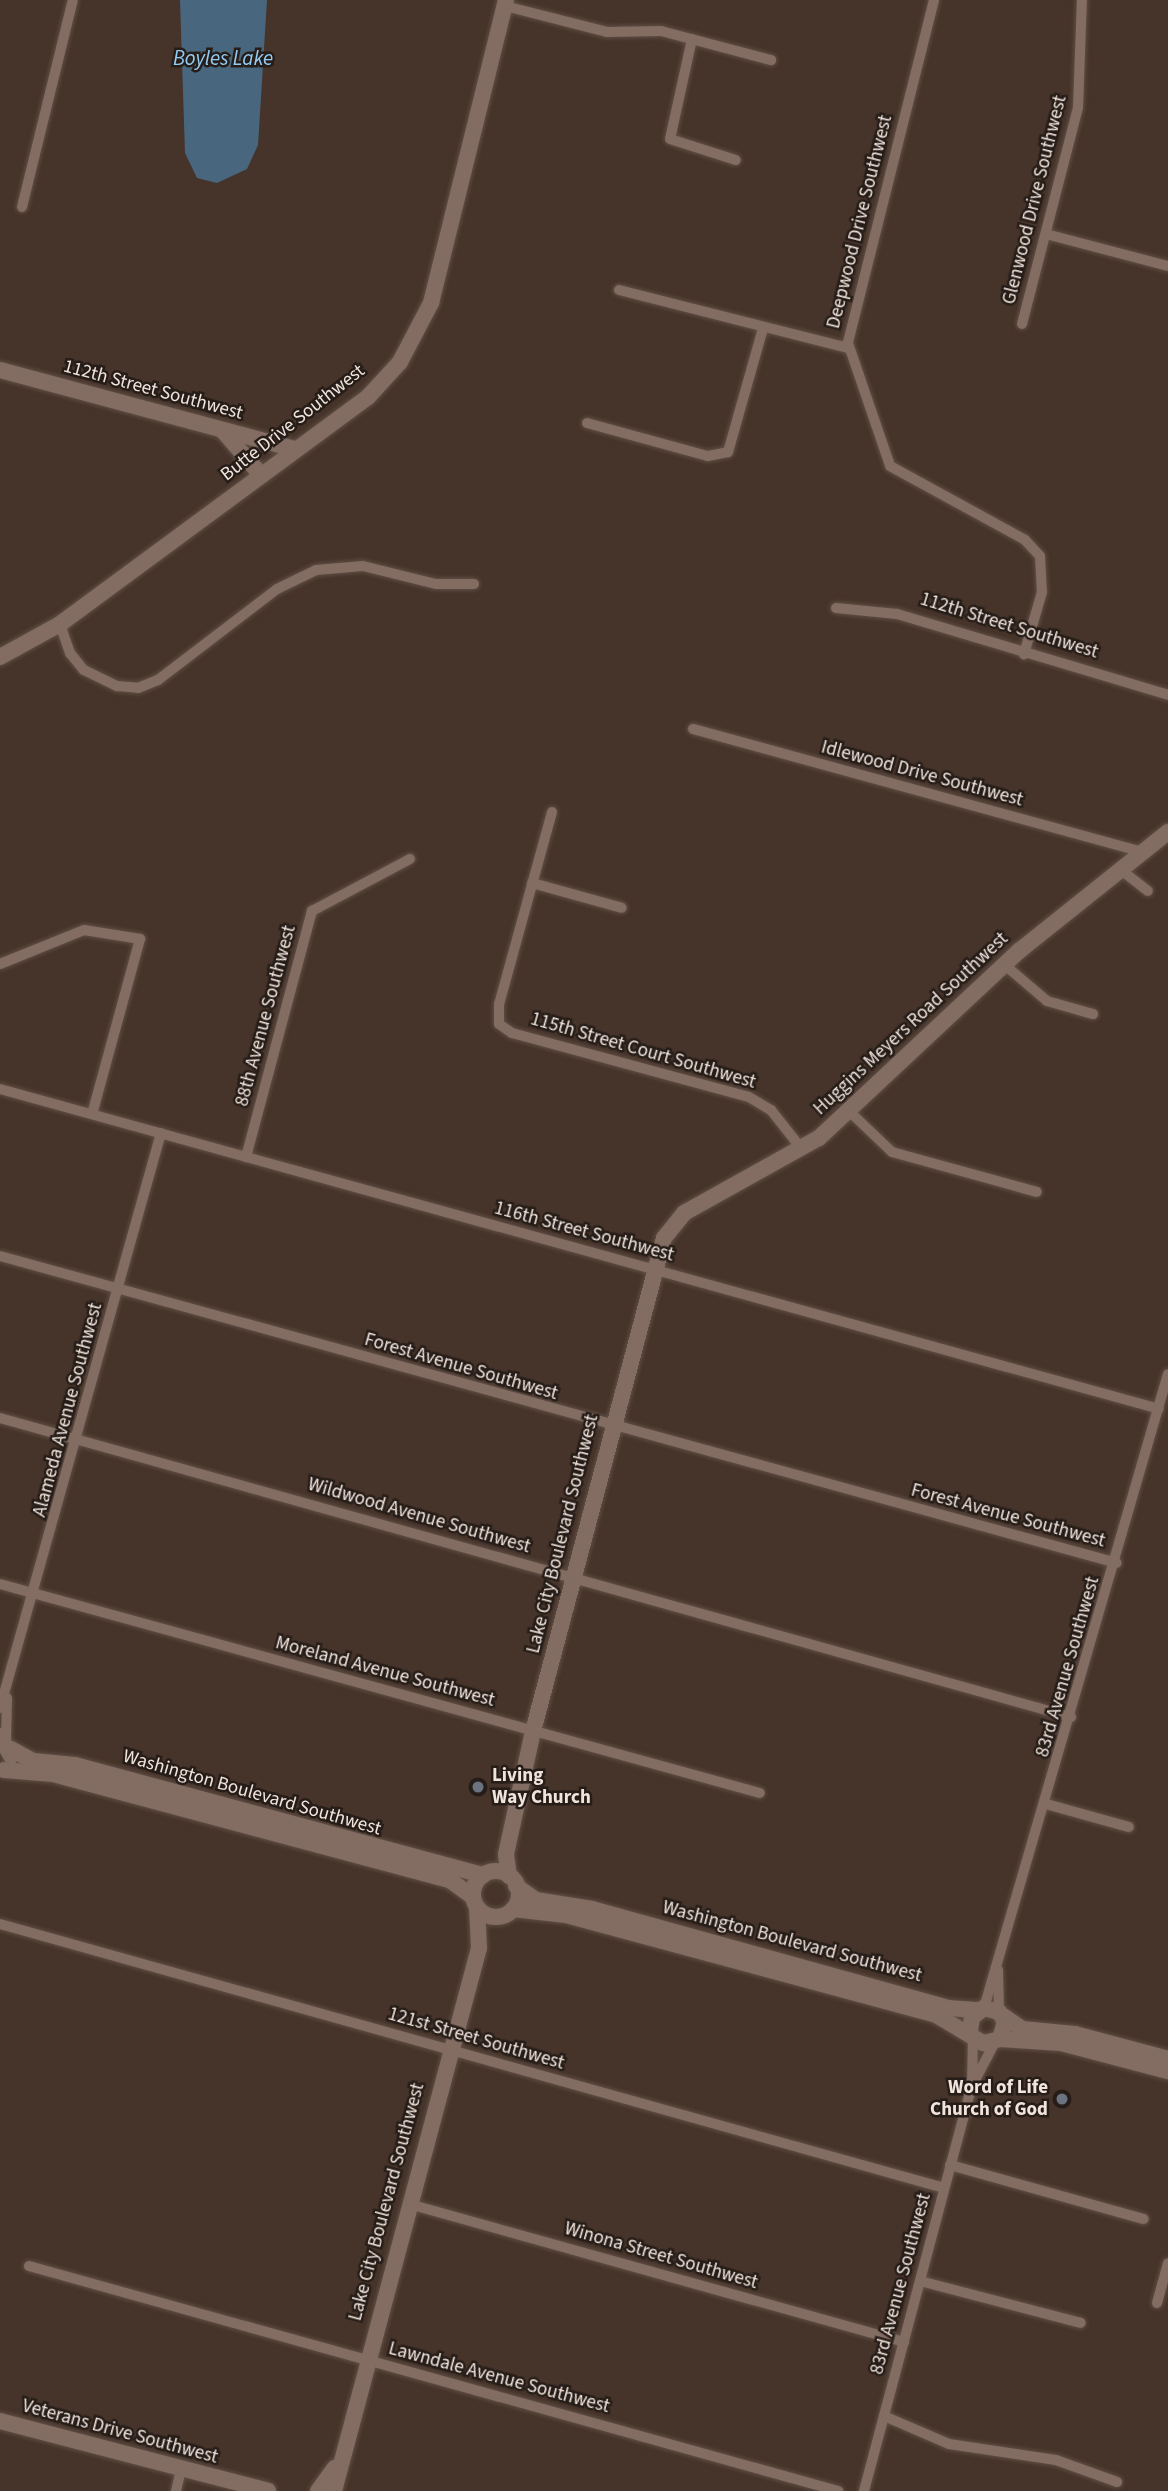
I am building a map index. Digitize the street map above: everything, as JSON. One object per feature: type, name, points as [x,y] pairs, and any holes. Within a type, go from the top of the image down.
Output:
[{"type":"street","points":[[22,207],[73,0]]},
{"type":"street","name":"Deepwood Drive Southwest","points":[[934,0],[849,348],[890,466],[1025,540],[1040,556],[1042,592],[1024,654]]},
{"type":"street","name":"Glenwood Drive Southwest","points":[[1022,324],[1080,93],[1082,0]]},
{"type":"street","points":[[505,3],[607,32],[652,30],[771,60]]},
{"type":"street","name":"Butte Drive Southwest","points":[[0,657],[61,624],[368,397],[424,323],[505,3]]},
{"type":"street","points":[[692,39],[669,135],[677,144],[736,160]]},
{"type":"street","points":[[1046,234],[1168,265]]},
{"type":"street","points":[[620,290],[849,348]]},
{"type":"street","points":[[587,423],[708,456],[724,454],[734,440],[763,328]]},
{"type":"street","name":"112th Street Southwest","points":[[0,370],[295,449]]},
{"type":"street","points":[[223,430],[261,475]]},
{"type":"street","points":[[61,624],[65,643],[84,670],[117,686],[138,688],[158,680],[284,584],[316,570],[363,566],[436,584],[474,584]]},
{"type":"street","name":"112th Street Southwest","points":[[836,608],[897,614],[1168,695]]},
{"type":"street","name":"Idlewood Drive Southwest","points":[[693,729],[1142,852]]},
{"type":"street","points":[[552,812],[532,883],[622,908]]},
{"type":"street","name":"Huggins Meyers Road Southwest","points":[[671,1227],[716,1193],[801,1148],[850,1112],[1006,966],[1168,832]]},
{"type":"street","name":"88th Avenue Southwest","points":[[246,1157],[312,911],[410,859]]},
{"type":"street","points":[[1122,871],[1148,891]]},
{"type":"street","name":"115th Street Court Southwest","points":[[532,883],[499,1004],[499,1024],[512,1033],[749,1097],[771,1110],[801,1148]]},
{"type":"street","points":[[0,964],[84,930],[140,939],[92,1114]]},
{"type":"street","points":[[1006,966],[1047,1001],[1093,1014]]},
{"type":"street","name":"116th Street Southwest","points":[[0,1089],[1159,1409]]},
{"type":"street","points":[[850,1112],[892,1152],[1037,1192]]},
{"type":"street","name":"Alameda Avenue Southwest","points":[[0,1707],[7,1695],[36,1594],[161,1133]]},
{"type":"street","name":"Lake City Boulevard Southwest","points":[[479,1948],[510,1912],[513,1881],[506,1854],[533,1731],[653,1269],[671,1227]]},
{"type":"street","name":"Forest Avenue Southwest","points":[[0,1256],[611,1428],[1117,1563]]},
{"type":"street","name":"83rd Avenue Southwest","points":[[991,2012],[998,1969],[1117,1563],[1168,1374]]},
{"type":"street","name":"Wildwood Avenue Southwest","points":[[0,1418],[1071,1717]]},
{"type":"street","name":"Moreland Avenue Southwest","points":[[0,1584],[760,1793]]},
{"type":"street","name":"Alameda Avenue Southwest","points":[[6,1742],[7,1695]]},
{"type":"street","points":[[2,1771],[6,1742]]},
{"type":"street","name":"Washington Boulevard Southwest","points":[[6,1742],[33,1761],[75,1765],[513,1881],[536,1900],[592,1909],[948,2008],[991,2012],[1022,2029],[1074,2034],[1168,2059]]},
{"type":"street","name":"Washington Boulevard Southwest","points":[[2,1771],[53,1774],[451,1881],[493,1917],[510,1912],[579,1919],[944,2017],[972,2034],[998,2041]]},
{"type":"street","points":[[1046,1804],[1129,1827]]},
{"type":"street","points":[[475,1902],[485,1874],[506,1854]]},
{"type":"street","name":"Lake City Boulevard Southwest","points":[[334,2491],[337,2467],[479,1948],[475,1902]]},
{"type":"street","name":"121st Street Southwest","points":[[0,1924],[944,2188]]},
{"type":"street","points":[[972,2034],[991,2012]]},
{"type":"street","points":[[991,2012],[998,2041],[1061,2043],[1168,2071]]},
{"type":"street","name":"83rd Avenue Southwest","points":[[864,2491],[971,2086],[972,2034]]},
{"type":"street","name":"83rd Avenue Southwest","points":[[971,2086],[998,2041]]},
{"type":"street","points":[[950,2165],[1143,2220]]},
{"type":"street","name":"Winona Street Southwest","points":[[409,2204],[904,2343]]},
{"type":"street","points":[[1157,2303],[1168,2263]]},
{"type":"street","name":"Lawndale Avenue Southwest","points":[[29,2266],[838,2491]]},
{"type":"street","points":[[920,2281],[1081,2323]]},
{"type":"street","points":[[884,2416],[950,2444],[1056,2460],[1117,2482]]},
{"type":"street","name":"Veterans Drive Southwest","points":[[0,2421],[235,2487],[268,2491]]},
{"type":"street","name":"Lake City Boulevard Southwest","points":[[318,2491],[337,2467]]},
{"type":"street","points":[[176,2491],[181,2470]]},
{"type":"water","name":"Boyles Lake","points":[[180,0],[267,0],[258,145],[247,169],[217,183],[197,178],[185,153]]},
{"type":"place","name":"Living Way Church","points":[[478,1787]]},
{"type":"place","name":"Word of Life Church of God","points":[[1062,2099]]}]
